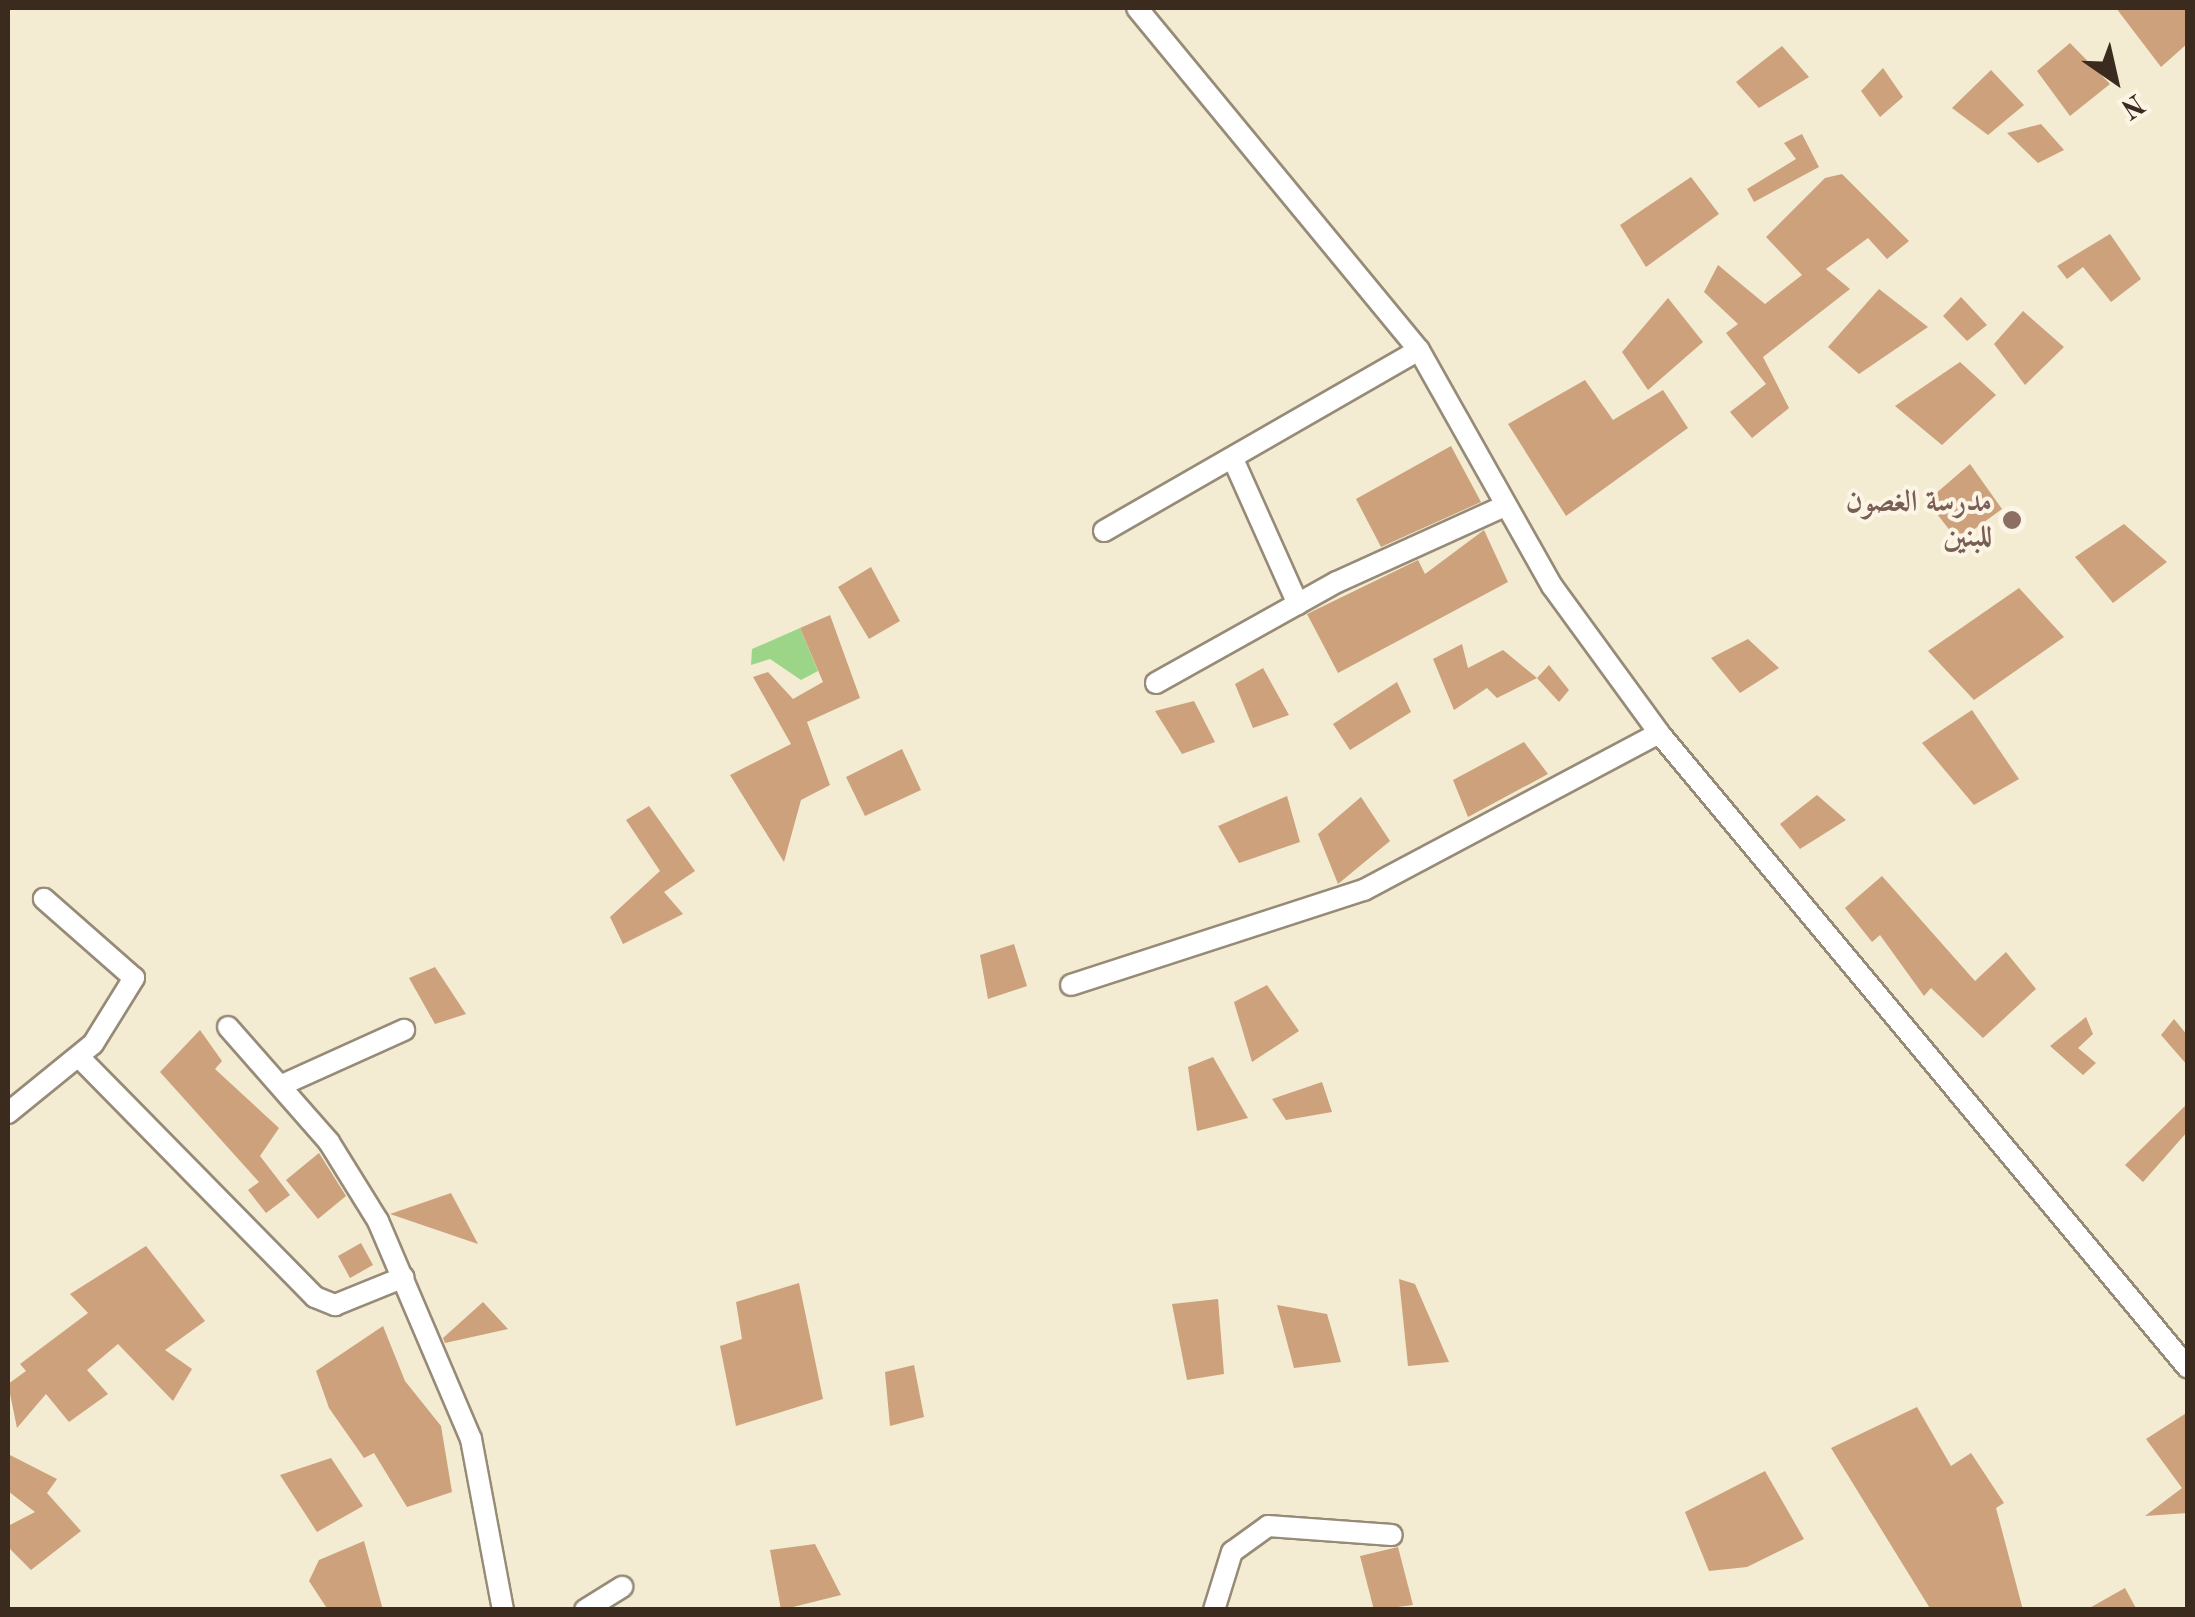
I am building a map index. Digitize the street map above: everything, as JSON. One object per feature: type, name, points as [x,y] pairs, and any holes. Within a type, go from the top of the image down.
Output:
[{"type":"street","points":[[1137,8],[1419,350],[1502,507],[1659,734],[2188,1368]]},
{"type":"street","points":[[1104,531],[1419,350]]},
{"type":"street","points":[[1234,458],[1298,604]]},
{"type":"street","points":[[1156,683],[1298,604],[1502,507]]},
{"type":"street","points":[[1071,984],[1364,890],[1659,734]]},
{"type":"street","points":[[8,1113],[79,1057],[134,978],[44,900]]},
{"type":"street","points":[[228,1027],[282,1084],[362,1191],[404,1276],[471,1439],[502,1610]]},
{"type":"street","points":[[282,1084],[404,1030]]},
{"type":"street","points":[[79,1057],[315,1297],[335,1306],[404,1276]]},
{"type":"street","points":[[1214,1610],[1232,1552],[1268,1526],[1392,1535]]},
{"type":"street","points":[[585,1610],[622,1588]]},
{"type":"green space","points":[[800,628],[818,671],[801,680],[770,659],[751,665],[752,649]]},
{"type":"building","points":[[2116,8],[2188,8],[2188,43],[2161,67]]},
{"type":"building","points":[[2070,43],[2110,84],[2070,116],[2037,71]]},
{"type":"building","points":[[1782,46],[1809,77],[1759,108],[1736,82]]},
{"type":"building","points":[[1883,68],[1903,97],[1880,117],[1861,91]]},
{"type":"building","points":[[1991,70],[2024,105],[1988,135],[1952,108]]},
{"type":"building","points":[[2041,124],[2064,150],[2038,163],[2007,133]]},
{"type":"building","points":[[1802,134],[1819,167],[1754,202],[1747,189],[1796,159],[1784,143]]},
{"type":"building","points":[[1842,174],[1909,241],[1887,259],[1868,238],[1826,269],[1850,289],[1763,357],[1789,408],[1752,438],[1730,412],[1766,384],[1726,333],[1738,324],[1704,292],[1718,265],[1765,304],[1802,275],[1766,237],[1825,178]]},
{"type":"building","points":[[1691,177],[1719,214],[1646,267],[1620,225]]},
{"type":"building","points":[[2110,234],[2141,279],[2111,302],[2083,267],[2067,279],[2057,266]]},
{"type":"building","points":[[1879,289],[1928,327],[1859,374],[1828,347]]},
{"type":"building","points":[[1961,297],[1987,325],[1967,341],[1943,316]]},
{"type":"building","points":[[1668,298],[1703,342],[1648,390],[1622,352]]},
{"type":"building","points":[[2023,311],[2064,347],[2025,385],[1994,344]]},
{"type":"building","points":[[1960,362],[1996,395],[1942,445],[1895,406]]},
{"type":"building","points":[[1585,380],[1613,420],[1663,390],[1688,428],[1566,516],[1508,424]]},
{"type":"building","points":[[1451,446],[1481,502],[1381,547],[1356,499]]},
{"type":"building","points":[[1970,464],[2002,509],[1958,541],[1927,501]]},
{"type":"building","points":[[2124,524],[2167,562],[2113,603],[2075,557]]},
{"type":"building","points":[[1484,530],[1508,582],[1338,673],[1307,614],[1418,560],[1425,574]]},
{"type":"building","points":[[871,567],[900,621],[869,639],[838,587]]},
{"type":"building","points":[[2019,588],[2064,637],[1974,700],[1928,651]]},
{"type":"building","points":[[830,615],[860,698],[807,722],[830,785],[801,800],[784,862],[730,775],[791,744],[753,677],[768,672],[793,699],[823,682],[800,628]]},
{"type":"building","points":[[1748,639],[1779,668],[1740,693],[1711,658]]},
{"type":"building","points":[[1462,644],[1468,668],[1503,650],[1537,678],[1497,698],[1487,688],[1454,710],[1433,659]]},
{"type":"building","points":[[1549,665],[1569,690],[1559,702],[1537,678]]},
{"type":"building","points":[[1263,668],[1289,715],[1253,728],[1235,684]]},
{"type":"building","points":[[1397,682],[1411,712],[1350,750],[1333,724]]},
{"type":"building","points":[[1194,701],[1215,742],[1182,754],[1155,711]]},
{"type":"building","points":[[1972,710],[2019,779],[1974,805],[1922,743]]},
{"type":"building","points":[[1524,742],[1548,774],[1468,817],[1453,780]]},
{"type":"building","points":[[902,749],[921,790],[865,816],[846,777]]},
{"type":"building","points":[[1817,795],[1846,820],[1800,849],[1780,824]]},
{"type":"building","points":[[1287,796],[1300,842],[1239,863],[1218,826]]},
{"type":"building","points":[[1361,797],[1390,841],[1338,884],[1318,834]]},
{"type":"building","points":[[649,806],[695,871],[664,892],[683,914],[623,944],[610,917],[660,871],[626,820]]},
{"type":"building","points":[[1882,876],[1975,981],[2006,952],[2036,989],[1983,1038],[1931,988],[1924,996],[1880,935],[1872,942],[1845,908]]},
{"type":"building","points":[[1014,944],[1027,986],[988,999],[980,955]]},
{"type":"building","points":[[435,967],[466,1014],[435,1024],[409,978]]},
{"type":"building","points":[[1267,985],[1299,1031],[1252,1062],[1234,1002]]},
{"type":"building","points":[[2086,1017],[2093,1034],[2078,1048],[2096,1063],[2083,1075],[2050,1046]]},
{"type":"building","points":[[2174,1019],[2188,1036],[2188,1066],[2161,1035]]},
{"type":"building","points":[[200,1030],[222,1061],[215,1069],[279,1128],[260,1156],[290,1195],[266,1213],[248,1190],[259,1182],[160,1072]]},
{"type":"building","points":[[1213,1057],[1248,1118],[1197,1131],[1188,1067]]},
{"type":"building","points":[[1322,1082],[1332,1112],[1286,1120],[1272,1099]]},
{"type":"building","points":[[2188,1103],[2188,1131],[2143,1182],[2125,1165]]},
{"type":"building","points":[[319,1153],[346,1196],[318,1219],[286,1180]]},
{"type":"building","points":[[451,1193],[478,1244],[390,1214]]},
{"type":"building","points":[[361,1243],[373,1265],[350,1278],[338,1256]]},
{"type":"building","points":[[146,1246],[205,1321],[165,1350],[192,1369],[173,1401],[118,1344],[87,1370],[108,1394],[69,1422],[46,1394],[17,1428],[8,1384],[26,1371],[20,1364],[88,1313],[70,1294]]},
{"type":"building","points":[[1399,1279],[1415,1284],[1449,1362],[1408,1366]]},
{"type":"building","points":[[799,1283],[823,1399],[736,1426],[720,1346],[742,1339],[736,1302]]},
{"type":"building","points":[[1218,1299],[1224,1374],[1187,1380],[1172,1304]]},
{"type":"building","points":[[483,1302],[508,1329],[445,1343],[443,1338]]},
{"type":"building","points":[[1277,1305],[1327,1314],[1341,1362],[1294,1368]]},
{"type":"building","points":[[383,1326],[405,1381],[441,1426],[452,1492],[407,1507],[374,1453],[364,1458],[329,1408],[316,1371]]},
{"type":"building","points":[[914,1365],[924,1417],[890,1426],[885,1372]]},
{"type":"building","points":[[1917,1407],[1951,1466],[1971,1453],[2004,1503],[1996,1508],[2023,1610],[1931,1610],[1831,1448]]},
{"type":"building","points":[[2188,1412],[2188,1513],[2145,1516],[2182,1488],[2146,1439]]},
{"type":"building","points":[[8,1454],[57,1479],[47,1493],[81,1531],[31,1570],[8,1547],[8,1526],[35,1512],[8,1491]]},
{"type":"building","points":[[331,1458],[363,1506],[317,1532],[280,1475]]},
{"type":"building","points":[[1765,1471],[1804,1539],[1747,1567],[1709,1571],[1685,1512]]},
{"type":"building","points":[[364,1541],[383,1610],[328,1610],[309,1581],[319,1560]]},
{"type":"building","points":[[815,1544],[841,1595],[781,1610],[770,1550]]},
{"type":"building","points":[[1398,1547],[1413,1605],[1374,1610],[1360,1556]]},
{"type":"building","points":[[2125,1588],[2137,1610],[2086,1610]]},
{"type":"place","name":"مدرسة الغصون للبنين","points":[[2012,520]]}]
